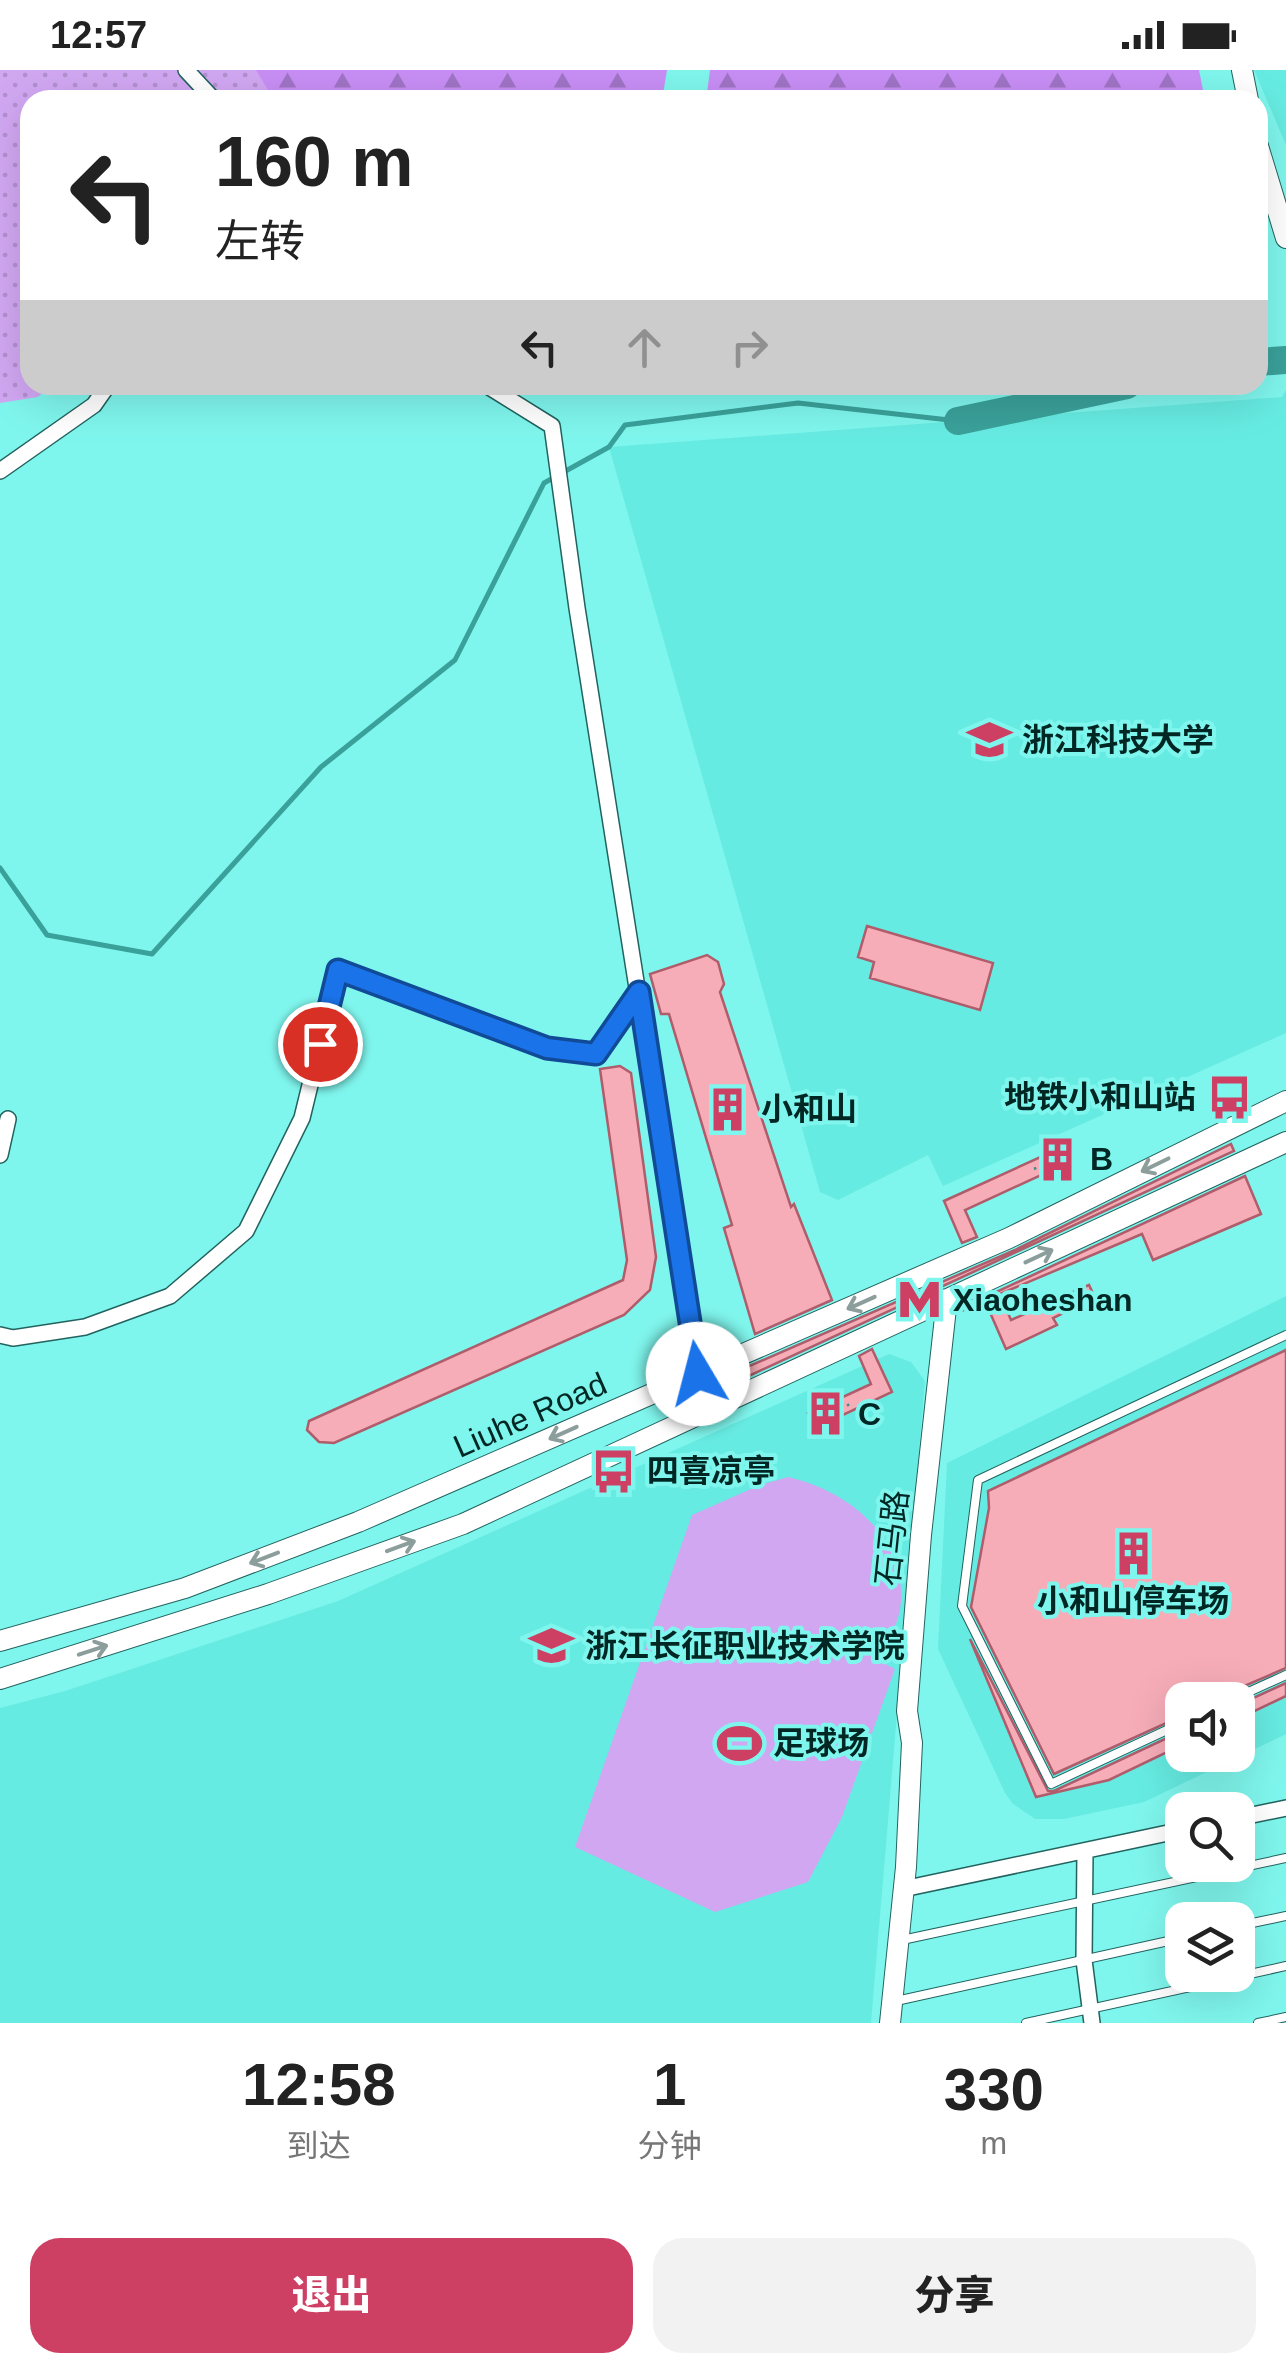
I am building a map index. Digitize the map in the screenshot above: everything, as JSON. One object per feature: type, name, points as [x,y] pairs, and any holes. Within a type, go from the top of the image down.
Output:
[{"type":"main road","points":[[1268,176],[1284,224]]},
{"type":"main road","name":"Liuhe Road","points":[[0,1641],[185,1588],[358,1522],[1008,1238],[1286,1101]]},
{"type":"main road","points":[[0,1679],[268,1594],[463,1524],[1286,1142]]},
{"type":"main road","name":"石马路","points":[[891,2013],[912,1743],[907,1711],[921,1535],[947,1299]]},
{"type":"street","points":[[186,70],[205,90]]},
{"type":"street","points":[[0,471],[94,405],[101,395]]},
{"type":"street","points":[[502,395],[552,426],[698,1374]]},
{"type":"street","points":[[0,1335],[14,1338],[85,1327],[170,1296],[246,1231],[302,1118],[338,970],[547,1048],[596,1054],[639,992]]},
{"type":"street","points":[[0,1155],[8,1119]]},
{"type":"street","points":[[1255,1814],[1286,1808]]},
{"type":"street","points":[[903,1890],[1165,1834]]},
{"type":"street","points":[[1085,1851],[1084,1960],[1090,2016]]},
{"type":"lane","points":[[1165,1731],[1051,1784],[962,1606],[978,1480],[1286,1335]]},
{"type":"lane","points":[[1255,1689],[1286,1674]]},
{"type":"lane","points":[[898,1941],[1286,1858]]},
{"type":"lane","points":[[1255,1922],[1286,1916]]},
{"type":"lane","points":[[891,2013],[1165,1942]]},
{"type":"lane","points":[[1026,2023],[1090,2016],[1286,1966]]},
{"type":"lane","points":[[1258,2023],[1286,2017]]},
{"type":"path","points":[[1034,1169],[1065,1154]]},
{"type":"path","points":[[1054,1309],[1087,1293]]},
{"type":"path","points":[[819,1420],[850,1404]]},
{"type":"shaded area","points":[[0,70],[256,70],[268,90],[20,90],[20,395],[40,395],[0,403]]},
{"type":"shaded area","points":[[1254,70],[1286,70],[1286,145],[1268,103],[1268,90],[1263,90]]},
{"type":"shaded area","name":"浙江科技大学","points":[[1286,390],[1286,1033],[943,1186],[928,1155],[838,1200],[820,1192],[609,447],[1282,397]]},
{"type":"shaded area","name":"小和山停车场","points":[[1286,1296],[1286,1734],[1255,1749],[1255,1682],[1165,1682],[1165,1772],[1207,1772],[1144,1802],[1064,1819],[1035,1819],[1013,1804],[1005,1793],[938,1649],[947,1463]]},
{"type":"shaded area","name":"浙江长征职业技术学院","points":[[889,1354],[911,1362],[925,1381],[871,2023],[0,2023],[0,1708],[65,1691],[338,1601]]},
{"type":"shaded area","name":"足球场","points":[[788,1477],[831,1493],[868,1519],[882,1536],[900,1577],[901,1601],[882,1662],[895,1669],[842,1817],[808,1882],[715,1912],[575,1847],[692,1515]]},
{"type":"green space","points":[[200,70],[667,70],[664,90],[232,90]]},
{"type":"green space","points":[[710,70],[1199,70],[1203,90],[707,90]]},
{"type":"building","points":[[867,926],[993,963],[980,1010],[870,978],[874,962],[858,957]]},
{"type":"building","name":"小和山","points":[[707,955],[718,962],[724,984],[720,992],[791,1207],[794,1204],[832,1300],[755,1334],[724,1228],[732,1225],[669,1014],[661,1014],[650,974]]},
{"type":"building","points":[[620,1066],[631,1073],[656,1257],[650,1290],[624,1315],[334,1443],[319,1442],[307,1430],[309,1421],[623,1280],[627,1260],[600,1069]]},
{"type":"building","points":[[1231,1144],[1234,1151],[710,1394],[706,1385],[1015,1250]]},
{"type":"building","points":[[1067,1145],[1074,1160],[965,1210],[977,1237],[962,1243],[944,1201]]},
{"type":"building","points":[[1245,1176],[1261,1214],[1153,1260],[1142,1234],[1000,1294],[1011,1320],[1089,1285],[1095,1298],[1053,1318],[1057,1325],[1006,1349],[985,1301],[959,1312],[960,1309]]},
{"type":"building","points":[[872,1349],[892,1392],[815,1428],[808,1413],[871,1384],[859,1356]]},
{"type":"building","name":"小和山停车场","points":[[1286,1350],[1286,1668],[1254,1682],[1165,1682],[1165,1724],[1054,1774],[971,1607],[989,1508],[988,1491]]},
{"type":"building","points":[[970,1639],[1048,1791],[1165,1739],[1165,1753],[1109,1780],[1036,1797]]},
{"type":"building","points":[[1286,1683],[1286,1696],[1255,1711],[1255,1697]]},
{"type":"waterway","points":[[1268,361],[1286,360]]},
{"type":"waterway","points":[[958,421],[1080,395]]},
{"type":"waterway","points":[[0,868],[47,935],[152,954],[321,767],[455,660],[544,483],[609,447],[625,425],[798,403],[958,421]]},
{"type":"place","name":"浙江科技大学","points":[[989,740]]},
{"type":"place","name":"地铁小和山站","points":[[1229,1097]]},
{"type":"place","name":"小和山","points":[[728,1109]]},
{"type":"place","name":"B","points":[[1057,1159]]},
{"type":"place","name":"Xiaoheshan","points":[[920,1300]]},
{"type":"place","name":"C","points":[[825,1414]]},
{"type":"place","name":"四喜凉亭","points":[[614,1471]]},
{"type":"place","name":"小和山停车场","points":[[1133,1553]]},
{"type":"place","name":"浙江长征职业技术学院","points":[[552,1646]]},
{"type":"place","name":"足球场","points":[[740,1743]]},
{"type":"route","points":[[320,1044],[338,970],[547,1048],[596,1054],[639,992],[698,1374]]}]
